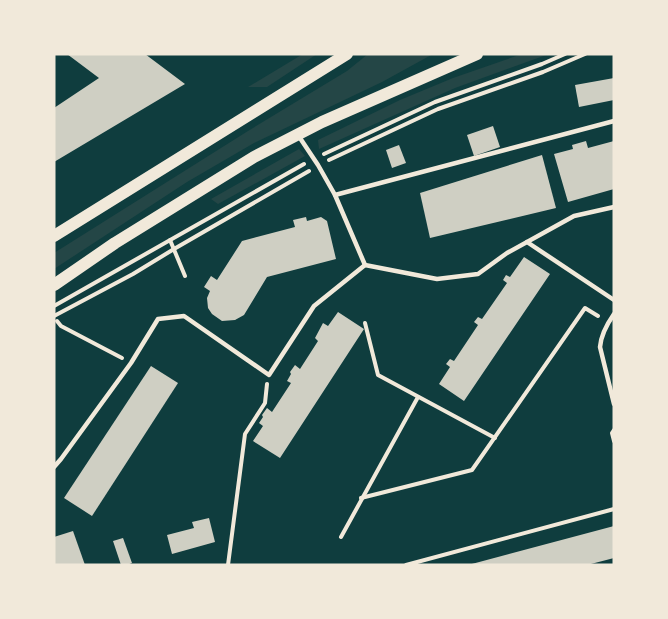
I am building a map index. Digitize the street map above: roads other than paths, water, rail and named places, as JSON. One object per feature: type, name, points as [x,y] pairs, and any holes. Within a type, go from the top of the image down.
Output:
[{"type":"main road","points":[[54,236],[347,54]]},
{"type":"main road","points":[[54,285],[115,243],[254,157],[322,122],[477,54]]},
{"type":"lane","points":[[335,195],[614,121]]},
{"type":"lane","points":[[298,135],[335,195],[365,265]]},
{"type":"lane","points":[[54,466],[131,363],[158,319],[184,316],[268,375],[314,306],[365,265],[437,279],[478,274],[507,253],[574,216],[614,207]]},
{"type":"lane","points":[[527,242],[614,300]]},
{"type":"lane","points":[[614,314],[600,340],[614,404]]}]
